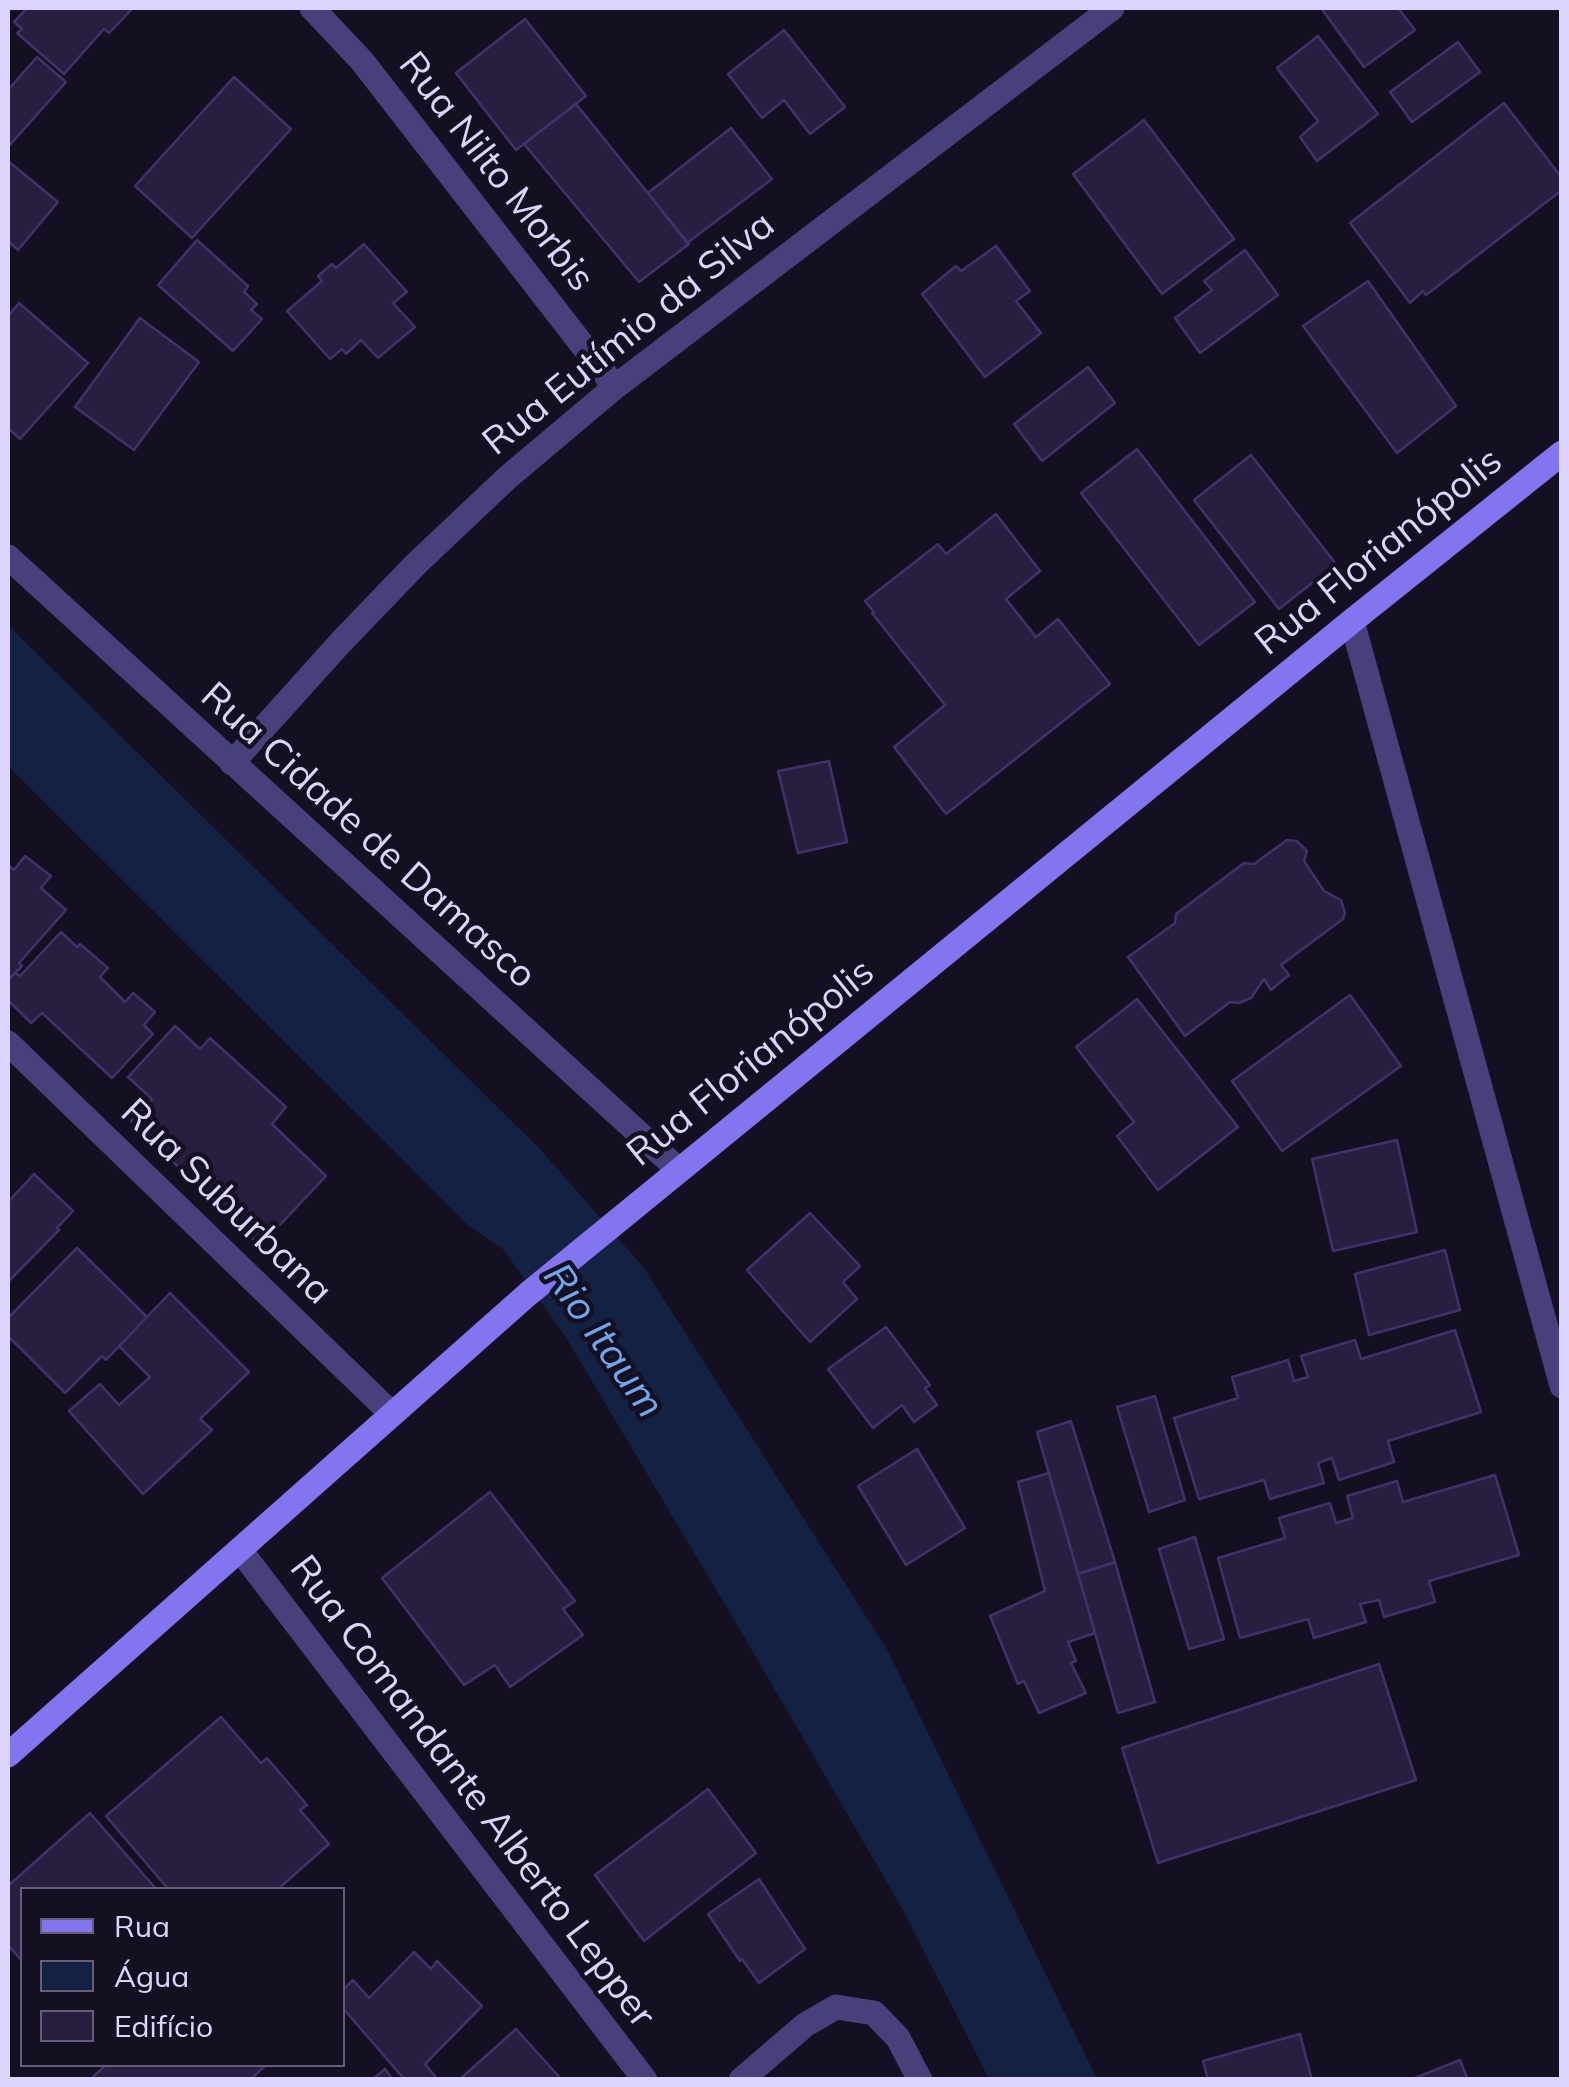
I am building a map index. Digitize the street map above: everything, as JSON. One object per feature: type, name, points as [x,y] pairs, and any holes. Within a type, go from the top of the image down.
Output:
[{"type":"main road","name":"Rua Florianópolis","points":[[8,1755],[528,1294],[1562,453]]},
{"type":"street","name":"Rua Nilto Morbis","points":[[312,8],[362,61],[615,387]]},
{"type":"street","name":"Rua Eutímio da Silva","points":[[232,763],[416,564],[507,478],[615,387],[1112,8]]},
{"type":"street","name":"Rua Cidade de Damasco","points":[[8,556],[678,1170]]},
{"type":"street","points":[[1352,621],[1562,1386]]},
{"type":"street","name":"Rua Suburbana","points":[[8,1043],[392,1414]]},
{"type":"street","name":"Rua Comandante Alberto Lepper","points":[[240,1550],[645,2080]]},
{"type":"street","points":[[741,2080],[804,2025],[836,2007],[874,2012],[898,2038],[920,2080]]},
{"type":"water","name":"Rio Itaum","points":[[8,625],[540,1149],[644,1268],[888,1651],[1097,2079],[989,2079],[903,1910],[742,1633],[565,1336],[503,1249],[469,1226],[8,766]]},
{"type":"building","points":[[27,8],[133,8],[109,33],[104,29],[64,74],[17,33],[22,29],[14,22]]},
{"type":"building","points":[[1321,8],[1398,8],[1415,30],[1364,67]]},
{"type":"building","points":[[525,19],[586,96],[516,150],[456,73]]},
{"type":"building","points":[[784,30],[845,107],[810,134],[784,100],[762,118],[728,74]]},
{"type":"building","points":[[1318,36],[1378,114],[1317,161],[1300,137],[1318,121],[1277,68]]},
{"type":"building","points":[[1458,42],[1480,72],[1412,122],[1390,92]]},
{"type":"building","points":[[37,57],[66,82],[8,147],[8,90]]},
{"type":"building","points":[[234,77],[291,129],[192,238],[135,186]]},
{"type":"building","points":[[1504,103],[1562,178],[1562,190],[1426,295],[1423,291],[1410,303],[1350,223]]},
{"type":"building","points":[[576,104],[689,244],[639,282],[524,144]]},
{"type":"building","points":[[1144,120],[1234,239],[1162,294],[1073,174]]},
{"type":"building","points":[[731,128],[772,179],[687,243],[648,193]]},
{"type":"building","points":[[8,161],[58,202],[18,250],[8,241]]},
{"type":"building","points":[[197,240],[248,286],[244,292],[257,304],[251,310],[262,319],[233,351],[158,285]]},
{"type":"building","points":[[364,244],[407,292],[393,303],[415,327],[378,358],[361,340],[346,354],[342,349],[330,359],[287,311],[322,281],[318,276],[332,264],[336,268]]},
{"type":"building","points":[[996,246],[1030,291],[1016,301],[1041,333],[985,377],[922,294],[956,266],[961,271]]},
{"type":"building","points":[[1245,250],[1278,295],[1200,353],[1175,318],[1212,290],[1204,281]]},
{"type":"building","points":[[1368,281],[1456,406],[1397,453],[1303,326]]},
{"type":"building","points":[[19,303],[88,363],[20,439],[8,428],[8,316]]},
{"type":"building","points":[[140,318],[199,362],[134,450],[75,407]]},
{"type":"building","points":[[1088,367],[1115,403],[1042,461],[1014,424]]},
{"type":"building","points":[[1137,449],[1255,602],[1199,645],[1081,493]]},
{"type":"building","points":[[1251,455],[1336,564],[1279,609],[1194,500]]},
{"type":"building","points":[[996,514],[1040,571],[1006,599],[1036,637],[1058,619],[1110,684],[946,814],[894,747],[945,705],[865,601],[938,544],[946,554]]},
{"type":"building","points":[[829,761],[847,842],[798,853],[778,771]]},
{"type":"building","points":[[1287,840],[1297,841],[1307,851],[1304,861],[1324,891],[1341,900],[1343,919],[1281,965],[1289,975],[1271,990],[1264,979],[1251,998],[1230,1002],[1185,1036],[1128,957],[1175,923],[1176,914],[1244,863],[1254,864]]},
{"type":"building","points":[[25,856],[51,876],[41,888],[66,910],[10,978],[8,865],[14,870]]},
{"type":"building","points":[[61,932],[108,968],[100,977],[125,1002],[133,993],[155,1012],[144,1025],[153,1034],[112,1078],[42,1013],[31,1023],[8,1000],[8,981],[15,973],[20,976]]},
{"type":"building","points":[[1350,995],[1401,1066],[1282,1151],[1232,1081]]},
{"type":"building","points":[[1137,999],[1238,1127],[1158,1190],[1117,1136],[1134,1122],[1076,1047]]},
{"type":"building","points":[[175,1026],[200,1049],[210,1038],[286,1107],[272,1124],[326,1176],[260,1246],[131,1121],[152,1099],[128,1077]]},
{"type":"building","points":[[1397,1140],[1417,1232],[1333,1251],[1312,1159]]},
{"type":"building","points":[[34,1174],[73,1211],[8,1282],[8,1202]]},
{"type":"building","points":[[810,1213],[860,1266],[843,1282],[857,1299],[810,1342],[747,1270]]},
{"type":"building","points":[[77,1248],[147,1317],[106,1360],[102,1356],[65,1393],[8,1336],[8,1318]]},
{"type":"building","points":[[1445,1250],[1460,1310],[1369,1335],[1355,1274]]},
{"type":"building","points":[[170,1293],[249,1372],[200,1419],[212,1430],[143,1494],[69,1411],[100,1384],[119,1405],[150,1377],[119,1346]]},
{"type":"building","points":[[886,1327],[930,1385],[925,1388],[937,1405],[914,1422],[902,1405],[873,1428],[828,1369]]},
{"type":"building","points":[[1455,1330],[1481,1412],[1388,1441],[1394,1462],[1339,1480],[1332,1458],[1318,1463],[1324,1483],[1270,1499],[1264,1480],[1199,1499],[1174,1418],[1238,1398],[1232,1377],[1288,1360],[1294,1381],[1308,1377],[1301,1356],[1355,1340],[1361,1359]]},
{"type":"building","points":[[1155,1396],[1185,1500],[1149,1512],[1117,1407]]},
{"type":"building","points":[[1071,1421],[1115,1562],[1078,1574],[1037,1432]]},
{"type":"building","points":[[917,1449],[965,1528],[906,1565],[858,1486]]},
{"type":"building","points":[[1049,1473],[1095,1633],[1068,1642],[1076,1661],[1071,1663],[1086,1693],[1039,1713],[1024,1681],[1018,1684],[990,1616],[1045,1591],[1018,1482]]},
{"type":"building","points":[[1495,1475],[1519,1555],[1429,1581],[1435,1602],[1384,1617],[1379,1600],[1360,1604],[1366,1622],[1314,1638],[1308,1619],[1240,1638],[1218,1558],[1285,1538],[1279,1518],[1330,1503],[1336,1523],[1353,1518],[1347,1496],[1397,1481],[1403,1502]]},
{"type":"building","points":[[490,1492],[575,1601],[563,1609],[583,1635],[510,1687],[495,1665],[464,1685],[382,1578]]},
{"type":"building","points":[[1195,1537],[1224,1639],[1189,1649],[1159,1549]]},
{"type":"building","points":[[1115,1562],[1155,1702],[1118,1713],[1078,1574]]},
{"type":"building","points":[[1379,1664],[1416,1780],[1158,1863],[1122,1748]]},
{"type":"building","points":[[221,1717],[261,1763],[267,1758],[307,1805],[300,1810],[329,1844],[280,1887],[166,1887],[106,1816]]},
{"type":"building","points":[[708,1789],[756,1853],[644,1941],[595,1875]]},
{"type":"building","points":[[90,1813],[154,1887],[20,1887],[20,1959],[8,1945],[8,1886]]},
{"type":"building","points":[[759,1879],[805,1949],[759,1983],[708,1914]]},
{"type":"building","points":[[414,1952],[431,1969],[437,1961],[482,2006],[425,2064],[438,2080],[405,2080],[345,2010],[345,1988],[353,1980],[369,1998]]},
{"type":"building","points":[[516,2029],[562,2080],[459,2080]]},
{"type":"building","points":[[1300,2034],[1312,2080],[1208,2080],[1203,2061]]},
{"type":"building","points":[[1460,2060],[1468,2080],[1410,2080]]},
{"type":"building","points":[[104,2067],[264,2067],[250,2080],[90,2080]]},
{"type":"building","points":[[385,2069],[393,2080],[372,2080]]}]
